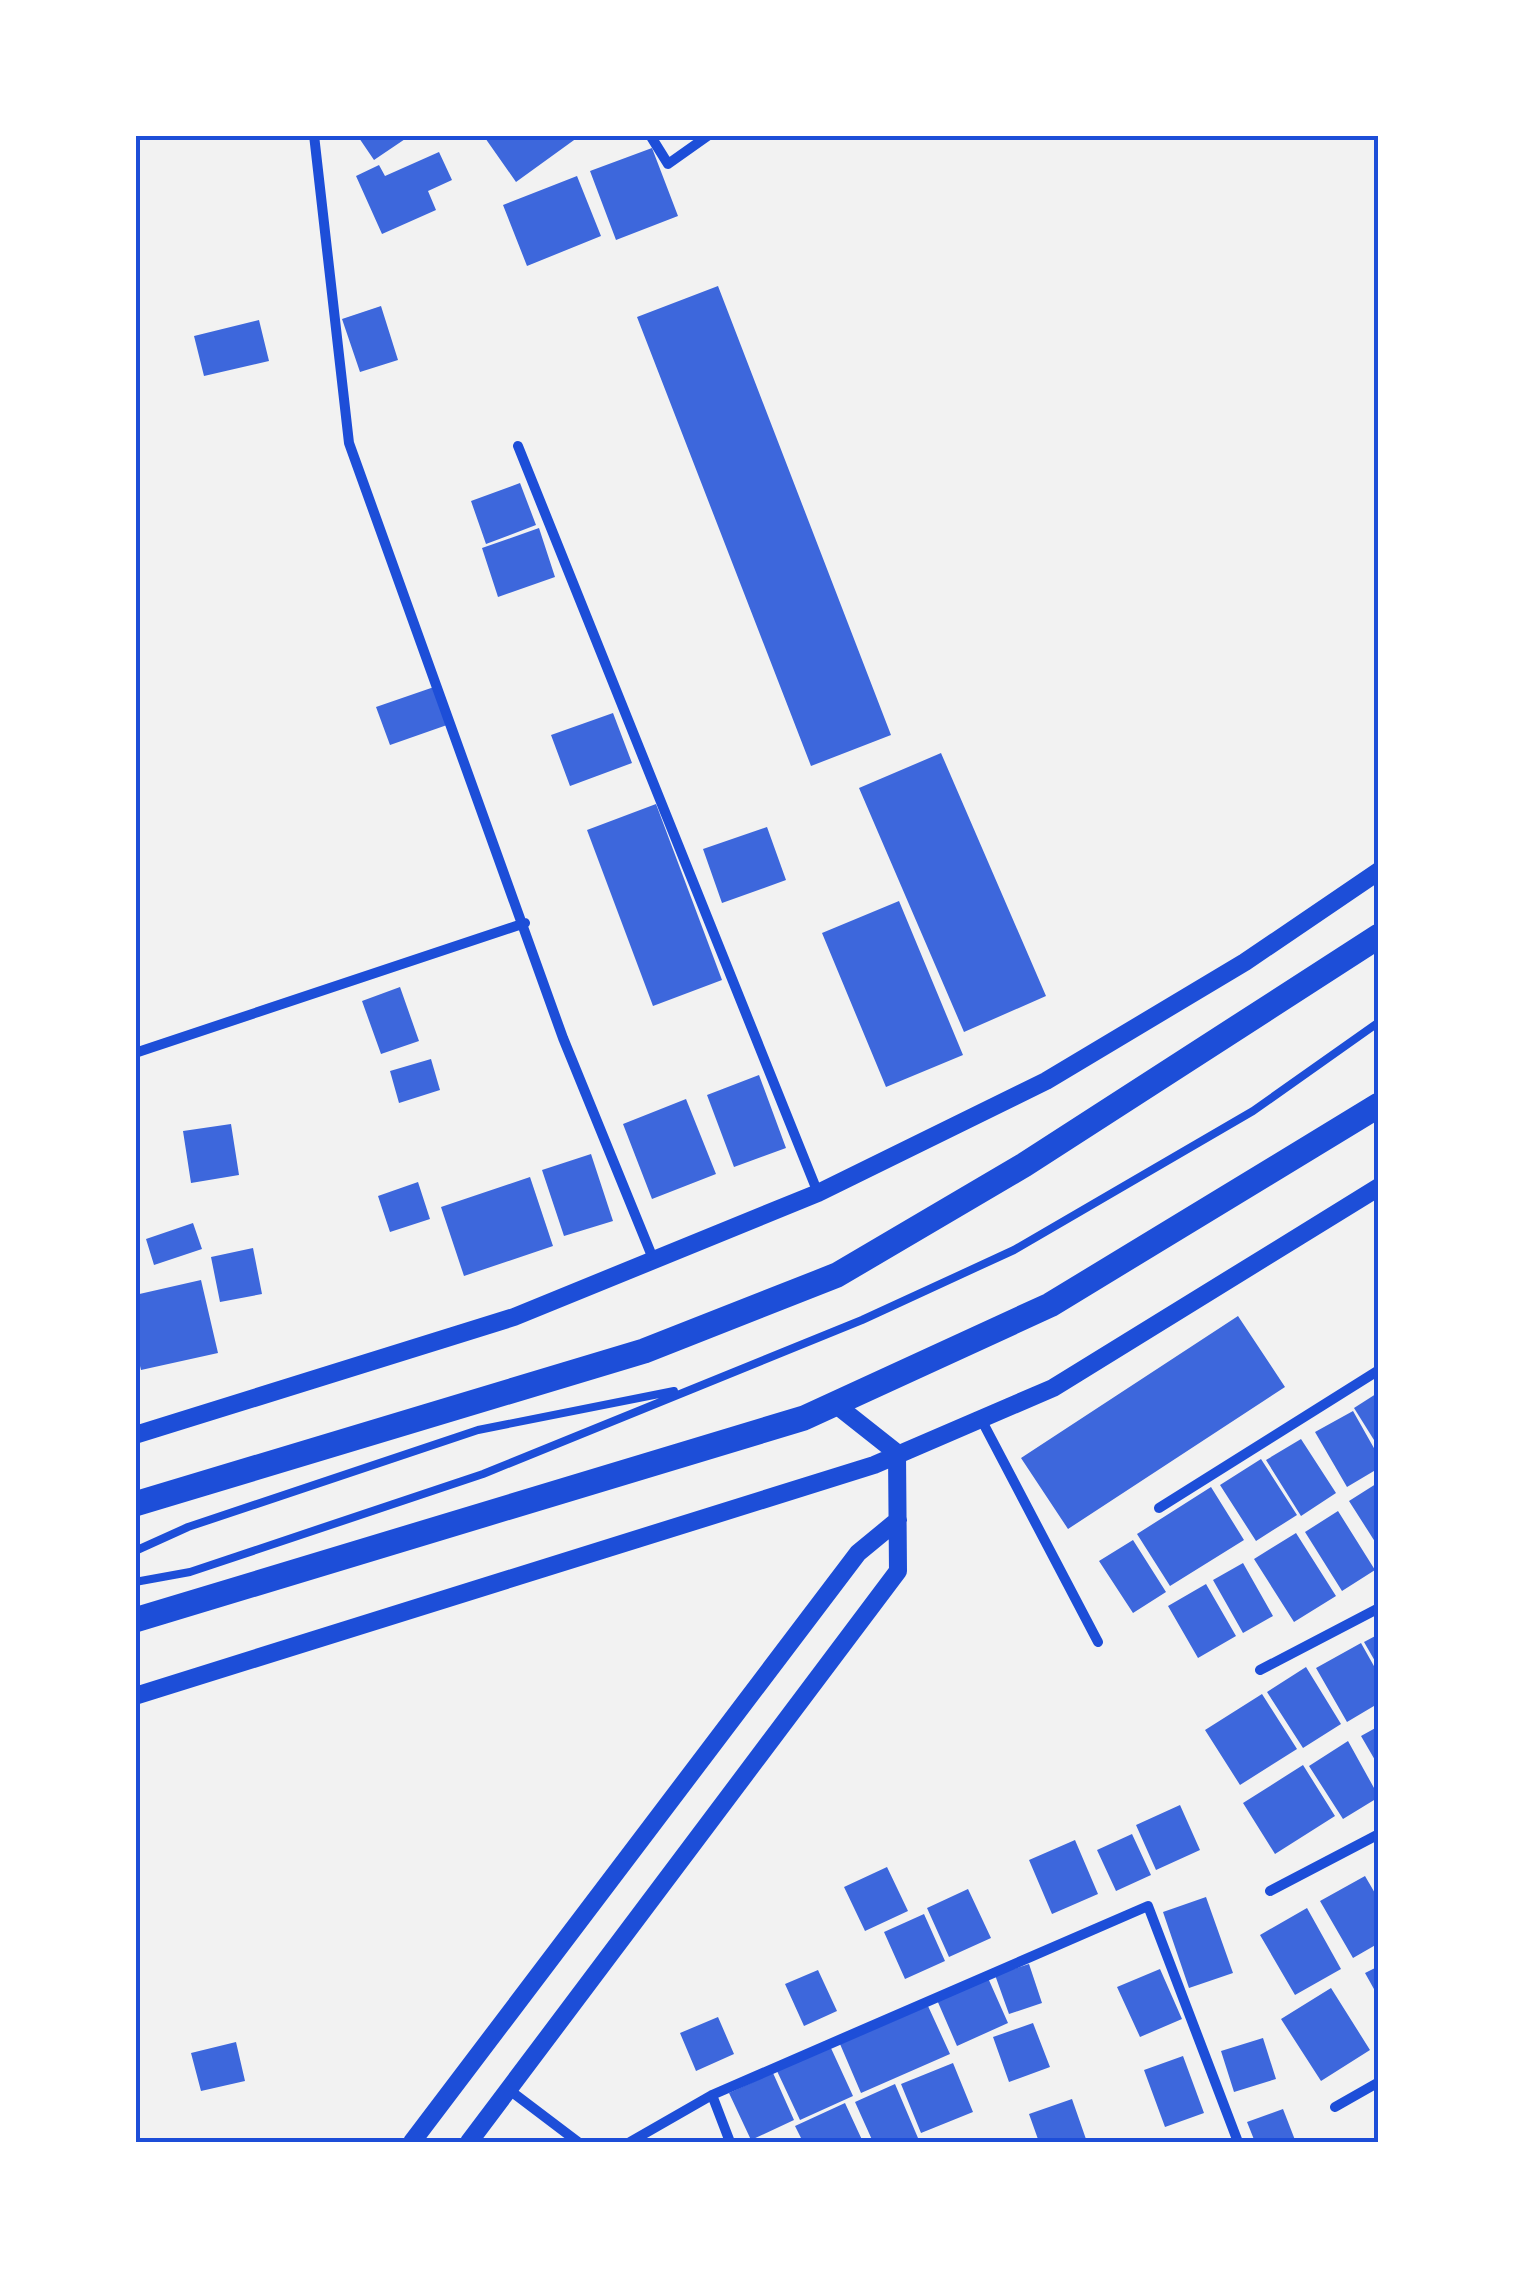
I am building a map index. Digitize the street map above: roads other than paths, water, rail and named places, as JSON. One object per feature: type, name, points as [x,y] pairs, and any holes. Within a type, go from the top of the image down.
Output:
[{"type":"main road","points":[[135,1504],[644,1351],[837,1276],[1024,1165],[1379,936]]},
{"type":"main road","points":[[135,1620],[785,1424],[835,1404],[1050,1305],[1379,1106]]},
{"type":"street","points":[[314,135],[349,443],[525,923],[563,1038],[654,1261]]},
{"type":"street","points":[[650,135],[668,164],[709,135]]},
{"type":"street","points":[[518,446],[818,1193]]},
{"type":"street","points":[[135,1435],[514,1317],[818,1193],[1046,1082],[1245,962],[1379,871]]},
{"type":"street","points":[[135,1053],[525,923]]},
{"type":"street","points":[[135,1696],[897,1454],[986,1419],[1053,1388],[1379,1186]]},
{"type":"street","points":[[1159,1508],[1379,1370]]},
{"type":"street","points":[[835,1404],[897,1454]]},
{"type":"street","points":[[986,1419],[1098,1642]]},
{"type":"street","points":[[469,2142],[898,1571],[897,1454]]},
{"type":"street","points":[[412,2142],[858,1553],[898,1520]]},
{"type":"street","points":[[1260,1670],[1379,1608]]},
{"type":"street","points":[[1270,1891],[1379,1834]]},
{"type":"street","points":[[630,2142],[712,2095],[1148,1906],[1238,2142]]},
{"type":"street","points":[[1335,2107],[1379,2082]]},
{"type":"street","points":[[508,2089],[578,2142]]},
{"type":"street","points":[[712,2095],[730,2142]]},
{"type":"lane","points":[[135,1582],[190,1572],[483,1474],[862,1320],[1014,1250],[1253,1111],[1379,1022]]},
{"type":"lane","points":[[135,1551],[188,1527],[478,1430],[693,1388]]}]
